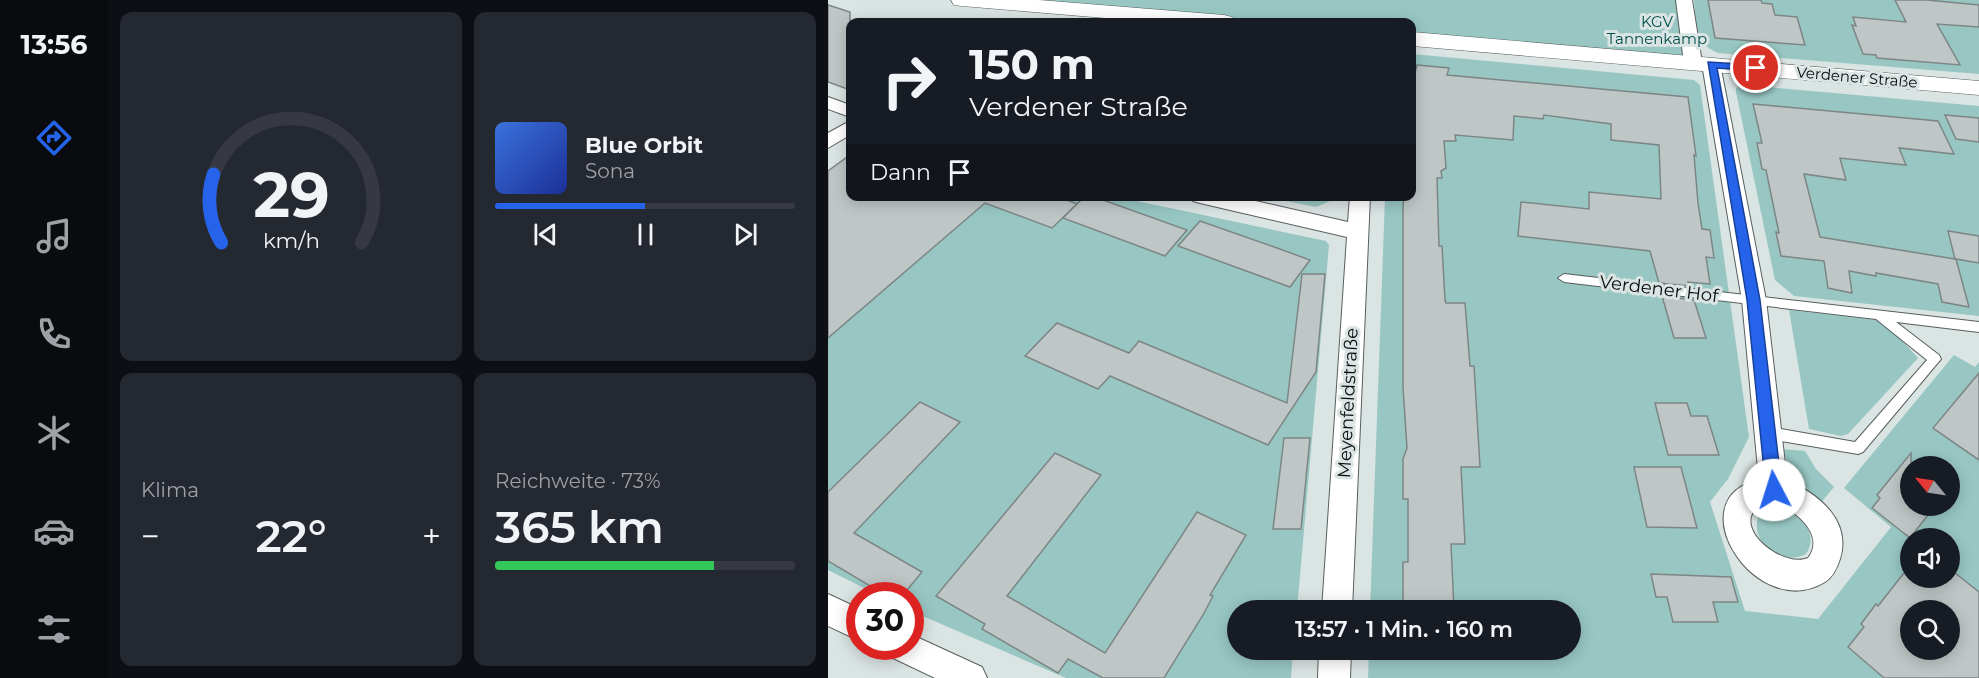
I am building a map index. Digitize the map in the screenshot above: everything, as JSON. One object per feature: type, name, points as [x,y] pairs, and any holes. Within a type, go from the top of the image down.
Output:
[{"type":"street","points":[[962,0],[1176,18]]},
{"type":"street","points":[[1683,0],[1702,64],[1754,300],[1774,490]]},
{"type":"street","name":"Verdener Straße","points":[[1416,39],[1979,88]]},
{"type":"street","points":[[828,142],[846,130]]},
{"type":"street","points":[[1222,201],[1358,232]]},
{"type":"street","name":"Meyenfeldstraße","points":[[1338,600],[1360,201]]},
{"type":"street","points":[[828,609],[846,619]]},
{"type":"street","points":[[924,656],[971,678]]},
{"type":"street","points":[[1334,678],[1335,660]]},
{"type":"lane","name":"Verdener Hof","points":[[1564,278],[1979,327]]},
{"type":"lane","points":[[1769,433],[1858,448],[1935,359],[1880,315]]},
{"type":"green space","name":"KGV Tannenkamp","points":[[962,0],[1684,0],[1693,63],[1416,39],[1416,18],[1176,18]]},
{"type":"green space","points":[[1694,0],[1979,0],[1979,74],[1718,53],[1704,44],[1697,32]]},
{"type":"green space","points":[[1416,54],[1694,80],[1700,85],[1749,437],[1728,479],[1710,502],[1745,611],[1818,619],[1891,527],[1844,488],[1954,355],[1975,367],[1979,362],[1979,678],[1368,678],[1369,660],[1581,660],[1581,600],[1370,600],[1385,201],[1416,201]]},
{"type":"green space","points":[[1745,85],[1979,106],[1979,316],[1794,296],[1775,280],[1736,92],[1736,88]]},
{"type":"green space","points":[[927,201],[1137,201],[1326,241],[1329,245],[1298,600],[1227,600],[1227,660],[1292,660],[1291,678],[1066,678],[924,617],[924,582],[852,582],[828,570],[828,279]]},
{"type":"green space","points":[[1286,201],[1330,201],[1316,207]]},
{"type":"green space","points":[[1789,310],[1876,320],[1889,326],[1918,358],[1848,434],[1841,436],[1809,429]]},
{"type":"green space","points":[[1782,449],[1805,451],[1816,469],[1834,487],[1820,504],[1794,477]]},
{"type":"green space","points":[[1771,508],[1788,512],[1803,522],[1810,537],[1810,545],[1806,554],[1787,558],[1778,555],[1763,544],[1757,527],[1758,517]]},
{"type":"building","points":[[1708,0],[1761,0],[1762,3],[1772,4],[1775,15],[1797,17],[1805,45],[1715,38]]},
{"type":"building","points":[[1895,0],[1927,0],[1979,5],[1979,27],[1937,24],[1960,65],[1877,58],[1876,55],[1863,54],[1852,25],[1856,26],[1853,17],[1906,22]]},
{"type":"building","points":[[828,5],[850,12],[850,18],[846,18],[846,89],[828,82]]},
{"type":"building","points":[[1417,65],[1449,68],[1447,75],[1688,97],[1702,229],[1710,230],[1714,258],[1706,257],[1710,284],[1688,282],[1690,286],[1659,283],[1650,251],[1518,236],[1521,202],[1589,209],[1589,192],[1661,199],[1659,145],[1611,140],[1611,124],[1544,115],[1543,119],[1514,116],[1513,140],[1455,135],[1456,141],[1444,141],[1446,168],[1441,171],[1442,178],[1437,178],[1439,246],[1442,246],[1446,303],[1465,303],[1470,366],[1474,366],[1480,467],[1461,467],[1465,544],[1451,544],[1454,600],[1403,600],[1403,562],[1408,562],[1408,499],[1403,499],[1403,459],[1407,448],[1403,387],[1403,207],[1404,201],[1416,201]]},
{"type":"building","points":[[1753,104],[1938,121],[1954,154],[1899,148],[1906,165],[1840,158],[1846,180],[1804,174],[1820,237],[1955,259],[1948,231],[1979,236],[1979,263],[1956,259],[1969,307],[1942,302],[1938,284],[1876,273],[1876,276],[1849,271],[1852,293],[1828,288],[1824,261],[1781,256],[1776,232],[1779,233],[1766,170],[1762,169],[1757,143],[1762,143]]},
{"type":"building","points":[[1945,115],[1979,118],[1979,142],[1956,139]]},
{"type":"building","points":[[846,158],[846,201],[1070,201],[1077,204],[1052,228],[985,203],[828,338],[828,171]]},
{"type":"building","points":[[1080,201],[1106,201],[1187,230],[1165,256],[1063,218]]},
{"type":"building","points":[[1200,221],[1310,260],[1290,287],[1178,246]]},
{"type":"building","points":[[1302,274],[1325,274],[1316,372],[1268,445],[1110,376],[1098,389],[1025,356],[1057,323],[1129,353],[1139,341],[1287,403]]},
{"type":"building","points":[[1662,296],[1694,300],[1706,338],[1674,338]]},
{"type":"building","points":[[1979,373],[1979,460],[1933,428]]},
{"type":"building","points":[[920,402],[960,422],[854,533],[922,572],[914,582],[863,582],[828,561],[828,492]]},
{"type":"building","points":[[1655,403],[1687,403],[1691,416],[1707,416],[1719,455],[1668,455]]},
{"type":"building","points":[[1284,438],[1310,438],[1301,529],[1273,529]]},
{"type":"building","points":[[1055,453],[1101,475],[1007,596],[1105,653],[1197,512],[1246,535],[1210,595],[1213,596],[1203,615],[1164,678],[1103,678],[1068,659],[1058,673],[982,629],[985,624],[936,596]]},
{"type":"building","points":[[1634,467],[1681,467],[1697,528],[1647,527]]},
{"type":"building","points":[[1900,467],[1900,516],[1927,516],[1918,528],[1900,528],[1900,530],[1872,508],[1880,498],[1877,495]]},
{"type":"building","points":[[1651,574],[1731,577],[1738,602],[1713,602],[1718,622],[1673,622],[1667,597],[1656,597]]},
{"type":"building","points":[[1960,577],[1979,592],[1979,678],[1884,678],[1848,647],[1864,627],[1861,624],[1876,604],[1878,606],[1900,578],[1900,588],[1960,588]]},
{"type":"route","points":[[1756,68],[1711,64],[1754,300],[1774,490]]}]
